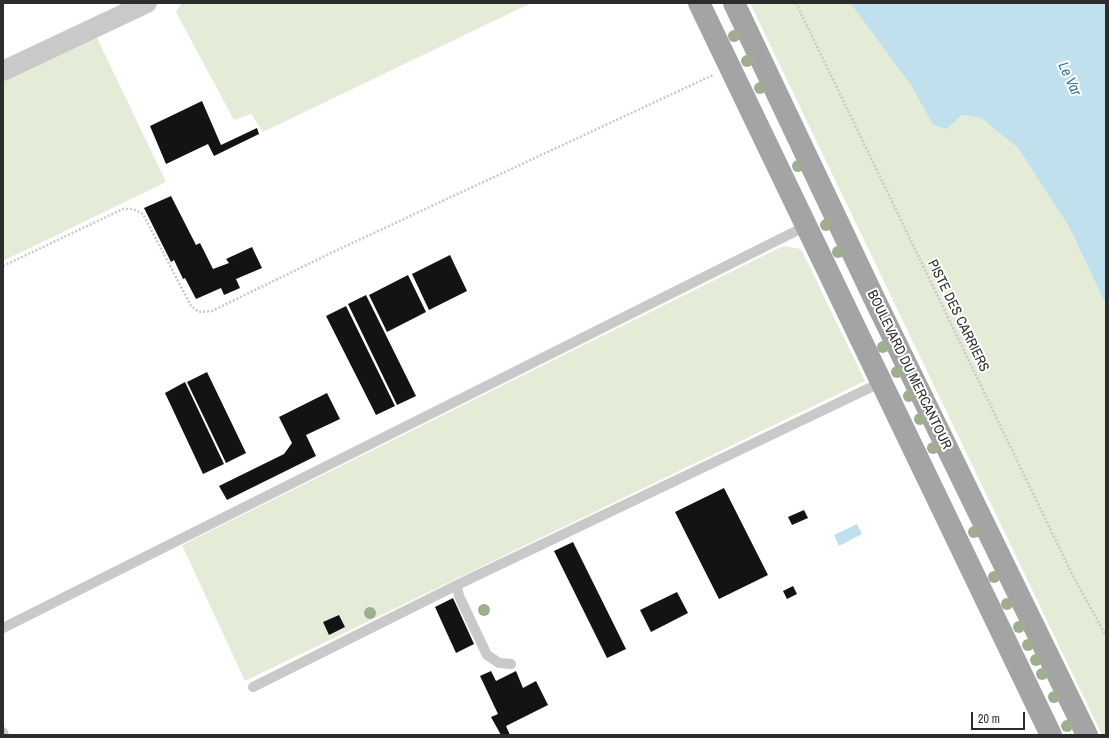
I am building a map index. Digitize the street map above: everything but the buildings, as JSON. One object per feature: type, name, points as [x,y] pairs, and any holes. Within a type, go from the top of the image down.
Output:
[{"type":"main road","points":[[699,3],[1050,733]]},
{"type":"main road","name":"BOULEVARD DU MERCANTOUR","points":[[734,3],[873,296],[1087,735]]},
{"type":"street","points":[[3,71],[147,3]]},
{"type":"lane","points":[[3,628],[806,226]]},
{"type":"lane","points":[[253,687],[457,585],[882,382]]},
{"type":"lane","points":[[457,585],[459,596],[487,655],[499,663],[511,664]]},
{"type":"path","name":"PISTE DES CARRIERS","points":[[796,3],[1068,565],[1106,636]]},
{"type":"path","points":[[3,266],[123,209],[134,209],[143,214],[191,306],[199,312],[212,311],[333,252],[730,68]]},
{"type":"green space","points":[[182,3],[531,3],[263,132],[251,114],[234,120],[176,12]]},
{"type":"green space","points":[[750,3],[850,3],[910,84],[933,125],[947,129],[962,115],[981,118],[1018,148],[1069,227],[1106,305],[1106,735],[1102,735]]},
{"type":"green space","points":[[96,36],[166,182],[3,261],[3,79]]},
{"type":"green space","points":[[783,246],[801,249],[865,381],[245,681],[182,545]]},
{"type":"water","name":"Le Var","points":[[850,3],[1106,3],[1106,305],[1069,227],[1018,148],[981,118],[962,115],[947,129],[933,125],[910,84]]},
{"type":"water","points":[[857,524],[862,534],[839,546],[834,535]]}]
